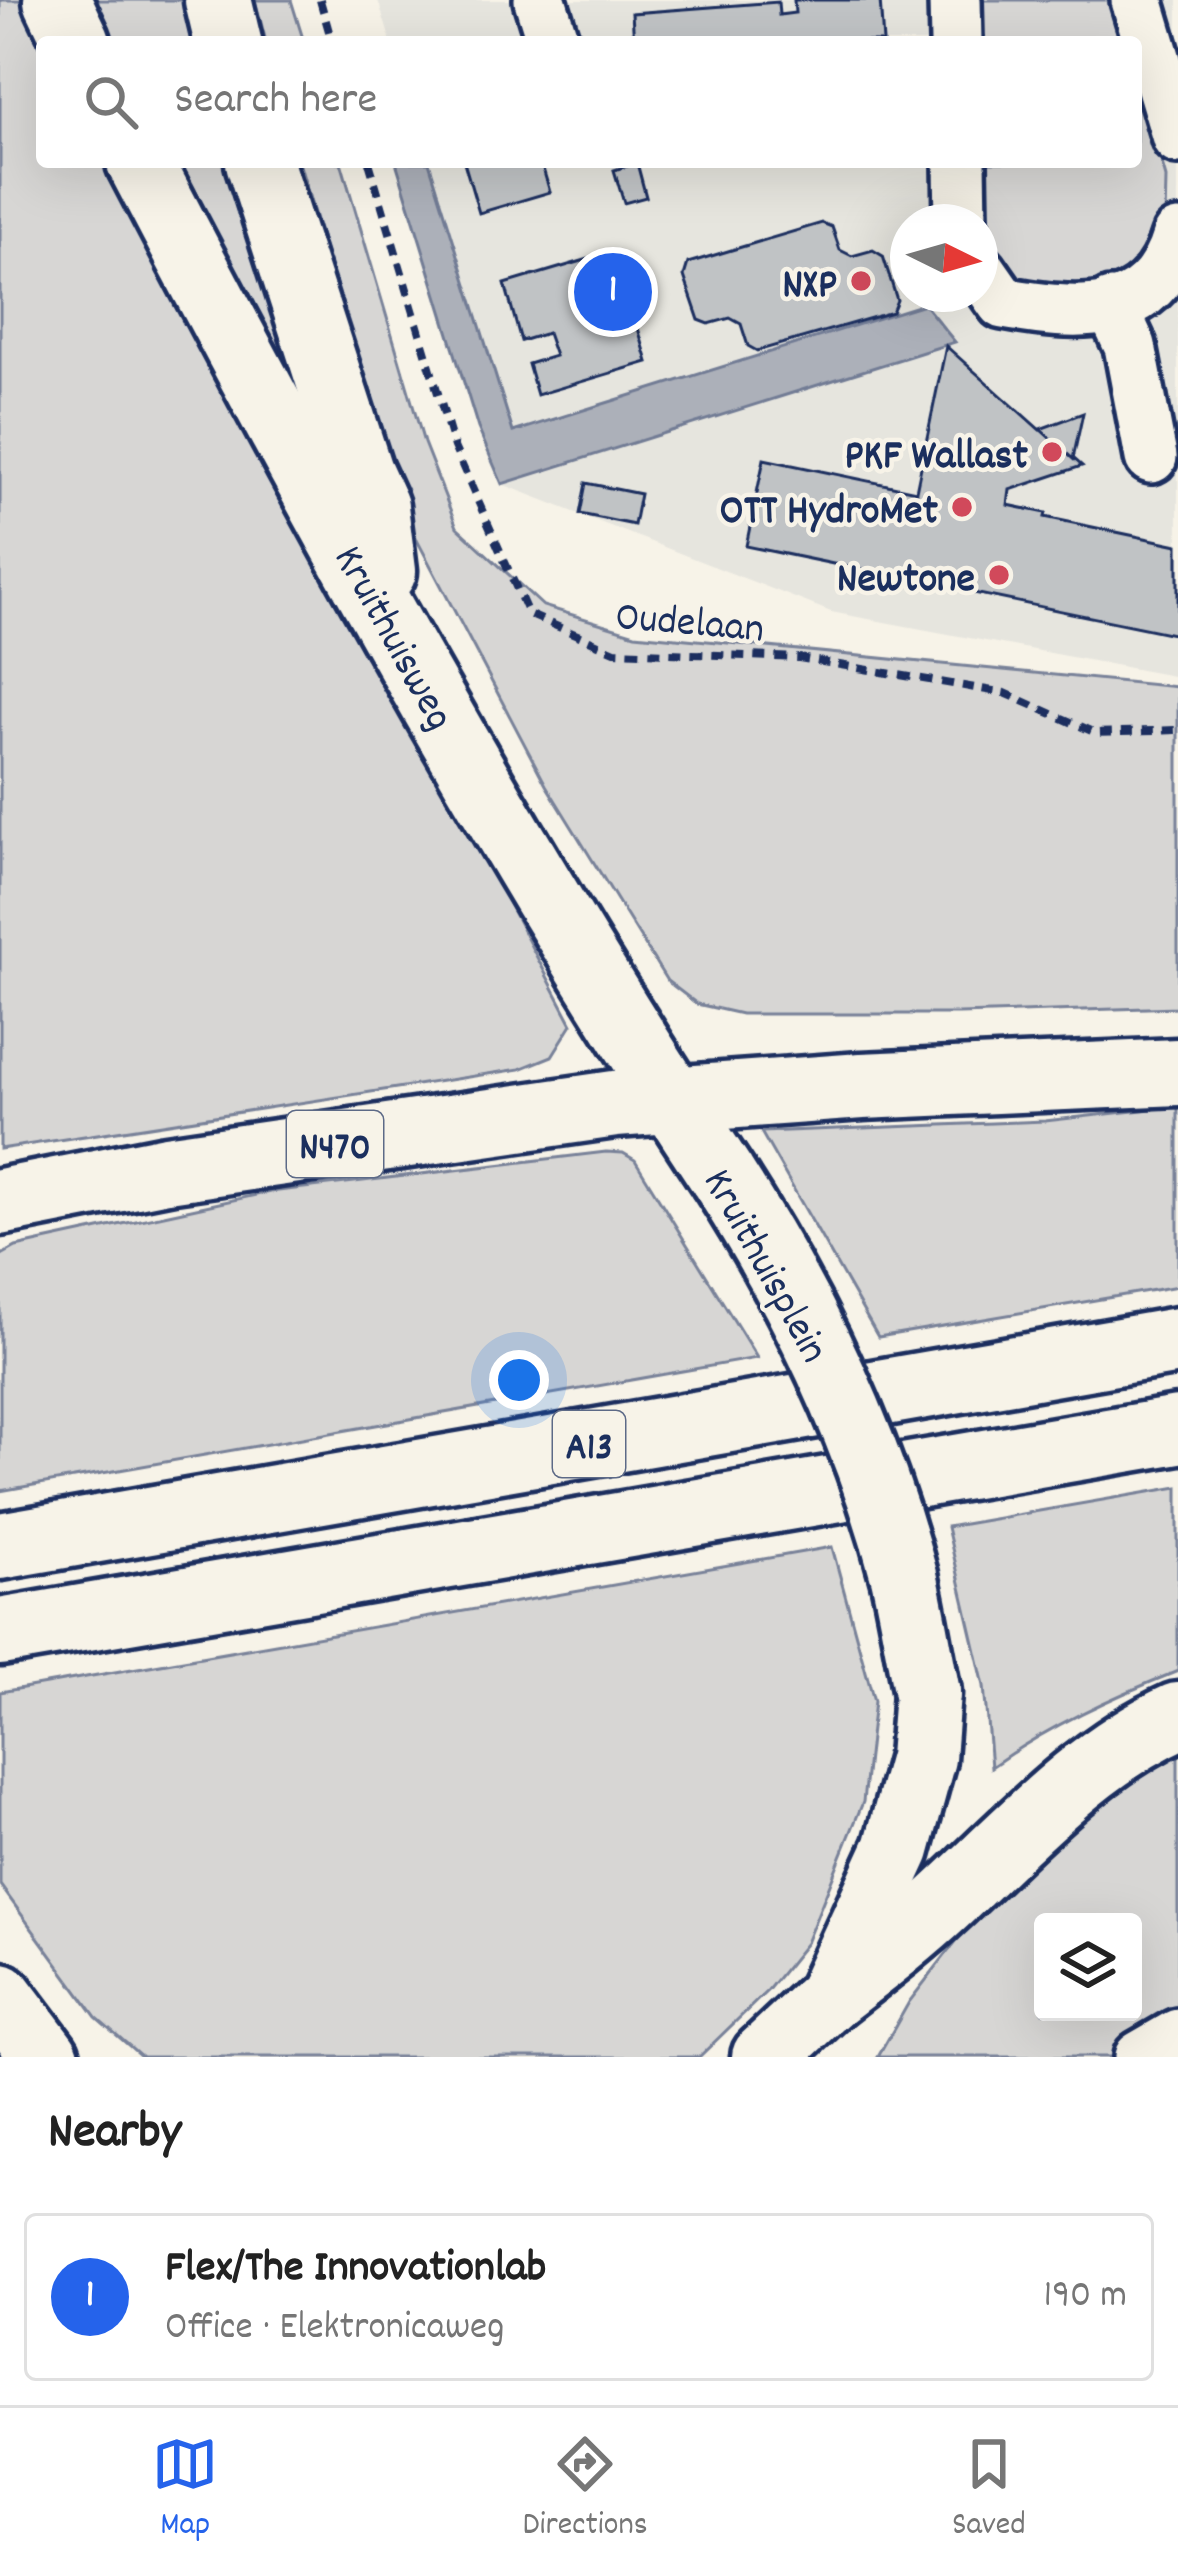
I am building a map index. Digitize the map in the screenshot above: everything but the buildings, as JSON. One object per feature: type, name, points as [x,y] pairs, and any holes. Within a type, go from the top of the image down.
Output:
[{"type":"highway","points":[[57,0],[74,36]]},
{"type":"highway","points":[[218,0],[227,36]]},
{"type":"highway","name":"Kruithuisweg","points":[[143,168],[390,626],[510,836],[671,1100]]},
{"type":"highway","points":[[261,168],[359,472],[375,507],[390,626]]},
{"type":"highway","points":[[671,1100],[1178,1072]]},
{"type":"highway","name":"Kruithuisplein","points":[[671,1100],[801,1309],[860,1440],[904,1576],[927,1693],[922,1758],[897,1850],[830,1997],[765,2057]]},
{"type":"highway","name":"N470","points":[[0,1202],[190,1166],[671,1100]]},
{"type":"highway","name":"A13","points":[[0,1546],[1178,1341]]},
{"type":"highway","name":"A13","points":[[0,1632],[1178,1430]]},
{"type":"highway","points":[[830,1997],[898,1944],[1023,1827],[1100,1764],[1178,1716]]},
{"type":"highway","points":[[0,1996],[46,2057]]},
{"type":"street","points":[[540,0],[551,36]]},
{"type":"street","points":[[955,0],[956,36]]},
{"type":"street","points":[[1137,0],[1166,45],[1178,138]]},
{"type":"street","points":[[960,168],[961,204]]},
{"type":"street","points":[[998,296],[1003,303],[1068,314],[1136,300],[1176,252]]},
{"type":"street","points":[[1111,305],[1130,346],[1151,457]]},
{"type":"street","points":[[1140,2057],[1178,2035]]},
{"type":"path","points":[[320,0],[330,36]]},
{"type":"path","name":"Oudelaan","points":[[370,168],[454,447],[528,614],[615,650],[799,658],[1005,693],[1096,733],[1178,730]]},
{"type":"shaded area","points":[[0,0],[37,0],[41,36],[36,36],[36,168],[123,168],[572,1024],[552,1056],[520,1069],[0,1149]]},
{"type":"shaded area","points":[[84,0],[200,0],[209,36],[104,36]]},
{"type":"shaded area","points":[[255,0],[291,0],[302,36],[264,36]]},
{"type":"shaded area","points":[[378,0],[1178,0],[1178,677],[831,612],[502,484],[953,342],[929,312],[998,312],[998,204],[890,204],[890,312],[897,312],[513,432],[431,168],[1142,168],[1142,36],[389,36]]},
{"type":"shaded area","points":[[970,0],[1116,0],[1126,36],[971,36]]},
{"type":"shaded area","points":[[1142,92],[1166,178],[1165,221],[1143,269],[1103,291],[1024,282],[998,259],[998,204],[978,204],[975,168],[1142,168]]},
{"type":"shaded area","points":[[176,168],[244,168],[330,449]]},
{"type":"shaded area","points":[[301,168],[343,168],[424,443],[457,527],[543,606],[635,634],[1178,687],[1178,1007],[741,1014],[697,1004],[667,981],[546,785],[417,540],[385,455]]},
{"type":"shaded area","points":[[398,168],[431,168],[513,432],[898,312],[931,312],[955,342],[502,484],[478,428]]},
{"type":"shaded area","points":[[1178,1106],[1178,1286],[878,1337],[761,1132],[1045,1121]]},
{"type":"shaded area","points":[[606,1152],[635,1160],[757,1358],[0,1491],[0,1256],[16,1247],[270,1192]]},
{"type":"shaded area","points":[[1178,1487],[1178,1671],[1082,1713],[991,1767],[984,1686],[947,1527]]},
{"type":"shaded area","points":[[832,1547],[874,1701],[863,1802],[806,1943],[768,1990],[699,2057],[142,2057],[96,2017],[0,1885],[0,1692]]},
{"type":"shaded area","points":[[1178,1755],[1178,2015],[1111,2057],[878,2057],[909,2002],[974,1918],[1083,1810]]},
{"type":"place","name":"NXP","points":[[861,281]]},
{"type":"place","name":"Flex/The Innovationlab","points":[[613,292]]},
{"type":"place","name":"PKF Wallast","points":[[1052,452]]},
{"type":"place","name":"OTT HydroMet","points":[[962,507]]},
{"type":"place","name":"Newtone","points":[[999,575]]}]
